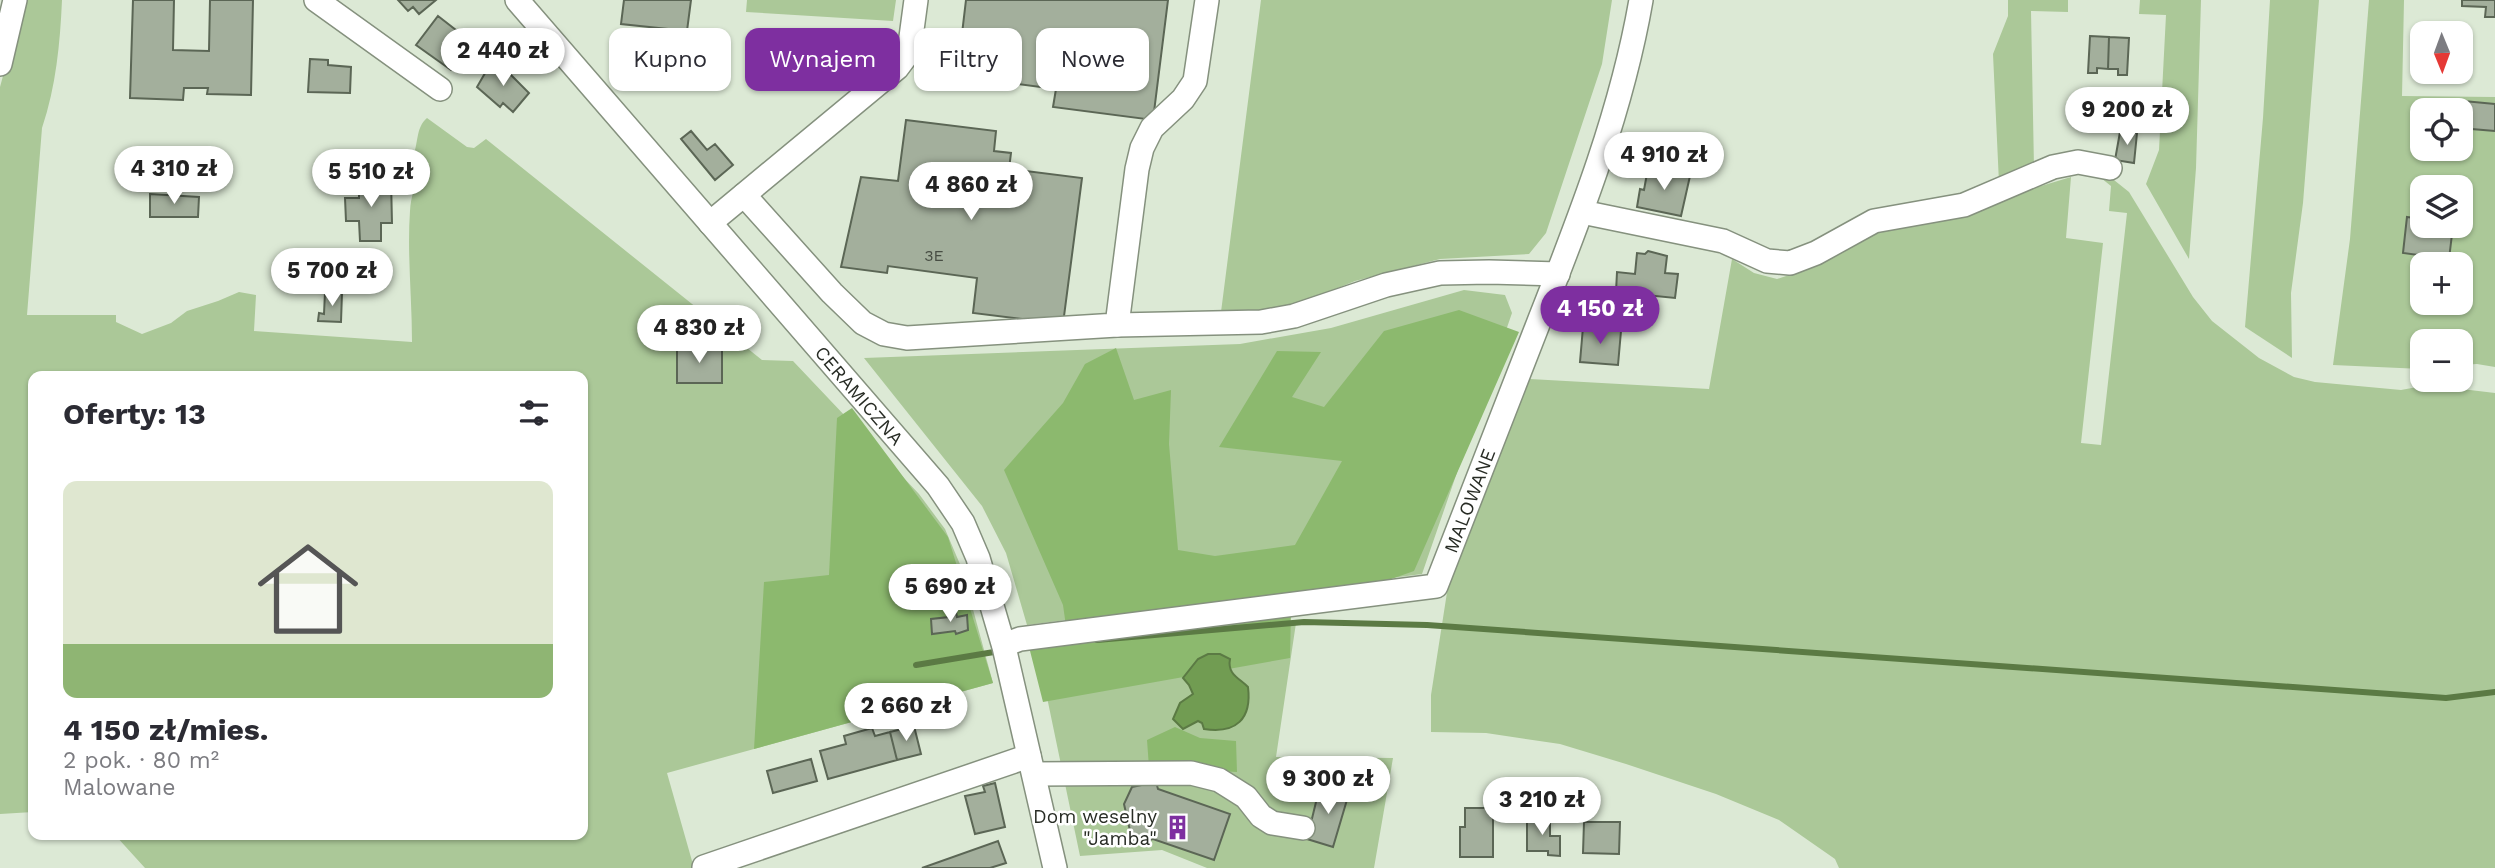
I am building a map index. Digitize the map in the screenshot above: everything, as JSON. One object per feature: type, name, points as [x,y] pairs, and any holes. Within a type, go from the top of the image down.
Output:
[{"type":"street","points":[[0,64],[15,0]]},
{"type":"street","points":[[316,0],[440,89]]},
{"type":"street","name":"CERAMICZNA","points":[[517,0],[938,486],[962,523],[978,558],[1005,650],[1055,868]]},
{"type":"street","points":[[710,223],[897,68],[909,52],[916,0]]},
{"type":"street","points":[[1118,325],[1137,169],[1142,148],[1152,128],[1183,99],[1195,81],[1207,0]]},
{"type":"street","name":"MALOWANE","points":[[1005,650],[1016,640],[1034,637],[1436,586],[1582,212],[1628,62],[1641,0]]},
{"type":"street","points":[[1582,212],[1723,241],[1767,261],[1790,263],[1816,253],[1874,221],[1964,205],[2053,166],[2078,162],[2110,168]]},
{"type":"street","points":[[744,195],[832,293],[863,323],[884,334],[907,338],[1118,325],[1272,320],[1294,316],[1386,285],[1440,274],[1558,274]]},
{"type":"street","points":[[704,867],[1031,765],[1192,773],[1219,780],[1246,797],[1261,816],[1272,823],[1303,828]]},
{"type":"shaded area","points":[[20,0],[62,0],[56,65],[42,128],[27,315],[116,315],[116,322],[142,334],[171,323],[187,311],[239,292],[256,295],[254,331],[412,342],[409,227],[416,178],[412,158],[419,132],[427,118],[467,147],[474,148],[486,139],[762,360],[793,361],[919,494],[945,529],[962,569],[993,683],[667,773],[694,868],[145,868],[120,840],[588,840],[588,371],[28,371],[28,812],[0,814],[0,87],[17,24]]},
{"type":"shaded area","points":[[747,0],[896,0],[893,21],[746,12]]},
{"type":"shaded area","points":[[1261,0],[1612,0],[1602,64],[1546,233],[1529,254],[1440,259],[1355,281],[1282,311],[1221,312]]},
{"type":"shaded area","points":[[2008,0],[2068,0],[2068,12],[2031,11],[2034,168],[1999,183],[1993,54],[2008,16]]},
{"type":"shaded area","points":[[2140,0],[2201,0],[2196,168],[2189,259],[2146,184],[2159,150],[2166,15],[2139,14]]},
{"type":"shaded area","points":[[2270,0],[2319,0],[2303,203],[2291,293],[2292,358],[2245,327]]},
{"type":"shaded area","points":[[2369,0],[2404,0],[2402,96],[2495,97],[2495,367],[2473,364],[2473,329],[2410,329],[2410,368],[2333,365],[2350,239]]},
{"type":"shaded area","points":[[2071,177],[2066,238],[2103,243],[2081,443],[2101,445],[2127,213],[2109,211],[2111,186],[2101,178],[2114,180],[2129,192],[2193,297],[2212,321],[2259,358],[2294,377],[2315,382],[2401,390],[2410,388],[2410,392],[2473,390],[2495,393],[2495,868],[1839,868],[1835,859],[1779,820],[1716,794],[1626,764],[1560,744],[1486,733],[1431,732],[1431,695],[1448,586],[1530,379],[1709,389],[1732,259],[1754,273],[1777,279],[1798,272],[1875,232],[1990,206],[2031,189]]},
{"type":"shaded area","points":[[1464,290],[1505,295],[1512,313],[1422,574],[1027,625],[1006,553],[982,506],[864,358],[1240,344],[1331,328]]},
{"type":"shaded area","points":[[1459,310],[1519,332],[1414,571],[1360,590],[1066,626],[1063,605],[1004,470],[1063,403],[1085,364],[1116,348],[1134,400],[1171,390],[1169,444],[1178,550],[1215,556],[1295,545],[1342,461],[1219,447],[1277,351],[1321,352],[1292,397],[1324,407],[1384,331]]},
{"type":"shaded area","points":[[852,408],[948,537],[993,683],[754,749],[764,582],[829,575],[837,418]]},
{"type":"shaded area","points":[[1291,610],[1290,658],[1043,702],[1028,643]]},
{"type":"shaded area","points":[[1296,623],[1276,757],[1393,758],[1374,868],[1207,868],[1162,850],[1080,856],[1038,654]]},
{"type":"shaded area","points":[[1208,654],[1220,654],[1230,659],[1232,672],[1248,687],[1247,708],[1240,722],[1225,729],[1204,729],[1198,721],[1183,729],[1173,719],[1180,703],[1193,694],[1183,678],[1198,659]]},
{"type":"shaded area","points":[[1175,727],[1200,738],[1236,741],[1237,772],[1149,767],[1147,740]]},
{"type":"building","points":[[133,0],[174,0],[173,50],[209,51],[210,0],[253,0],[251,95],[207,94],[208,88],[184,88],[183,100],[130,98]]},
{"type":"building","points":[[398,0],[436,0],[419,14],[413,7],[408,11]]},
{"type":"building","points":[[624,0],[691,0],[687,28],[621,24]]},
{"type":"building","points":[[966,0],[1168,0],[1153,120],[1053,107],[1056,91],[1149,91],[1149,28],[1036,28],[1036,86],[1022,85],[1022,28],[963,28]]},
{"type":"building","points":[[2462,0],[2495,0],[2495,17],[2485,17],[2486,7],[2462,6]]},
{"type":"building","points":[[438,16],[479,48],[466,65],[454,56],[451,59],[457,63],[451,70],[416,45]]},
{"type":"building","points":[[2090,36],[2109,37],[2108,69],[2097,68],[2097,73],[2088,73]]},
{"type":"building","points":[[2109,37],[2129,38],[2127,75],[2118,75],[2118,69],[2108,69]]},
{"type":"building","points":[[310,59],[328,60],[328,65],[351,67],[350,93],[308,92]]},
{"type":"building","points":[[494,66],[499,71],[503,67],[529,93],[513,112],[503,103],[500,107],[477,87],[488,68],[491,70]]},
{"type":"building","points":[[2473,102],[2495,104],[2495,131],[2473,129]]},
{"type":"building","points":[[906,120],[996,131],[994,151],[1011,153],[1009,169],[1082,178],[1063,324],[973,313],[977,278],[888,266],[887,273],[841,267],[861,177],[898,181]]},
{"type":"building","points":[[691,131],[707,150],[715,144],[733,165],[715,180],[681,139]]},
{"type":"building","points":[[2120,132],[2137,133],[2134,163],[2115,160]]},
{"type":"building","points":[[1648,168],[1690,176],[1681,216],[1637,207],[1640,189],[1644,190]]},
{"type":"building","points":[[367,179],[391,179],[392,223],[381,223],[381,241],[360,241],[359,221],[346,221],[345,198],[359,198],[359,190],[367,190]]},
{"type":"building","points":[[150,194],[199,197],[198,217],[150,217]]},
{"type":"building","points":[[2407,217],[2410,217],[2410,238],[2452,238],[2450,252],[2403,253]]},
{"type":"building","points":[[1648,251],[1667,256],[1665,273],[1678,274],[1675,298],[1616,292],[1617,272],[1635,274],[1637,253],[1645,254]]},
{"type":"building","points":[[284,252],[306,252],[305,272],[283,272]]},
{"type":"building","points":[[325,292],[342,293],[341,322],[318,321],[319,313],[324,314]]},
{"type":"building","points":[[1583,327],[1621,331],[1618,365],[1580,362]]},
{"type":"building","points":[[677,347],[722,347],[722,383],[677,383]]},
{"type":"building","points":[[956,612],[957,617],[967,615],[968,630],[956,634],[955,631],[932,634],[931,619],[949,617],[949,613]]},
{"type":"building","points":[[914,726],[921,754],[897,760],[890,732]]},
{"type":"building","points":[[872,728],[875,736],[890,732],[897,760],[828,779],[820,751],[846,744],[844,736]]},
{"type":"building","points":[[811,759],[817,781],[773,793],[767,771]]},
{"type":"building","name":"Dom weselny \"Jamba\"","points":[[1156,782],[1158,789],[1230,814],[1214,860],[1153,839],[1133,844],[1124,804],[1132,787]]},
{"type":"building","points":[[995,783],[1005,827],[975,834],[965,796],[985,792],[983,786]]},
{"type":"building","points":[[1321,785],[1349,793],[1333,847],[1307,839],[1317,798],[1321,799],[1324,787]]},
{"type":"building","points":[[1465,808],[1493,808],[1493,857],[1460,857],[1460,827],[1465,827]]},
{"type":"building","points":[[1527,819],[1550,819],[1550,836],[1560,836],[1560,856],[1548,855],[1548,851],[1527,851]]},
{"type":"building","points":[[1584,822],[1620,822],[1619,854],[1583,853]]},
{"type":"building","points":[[998,841],[1006,863],[990,868],[922,868]]},
{"type":"waterway","points":[[1097,640],[1304,622],[1427,625],[2446,698],[2495,692]]},
{"type":"waterway","points":[[916,665],[1000,651]]},
{"type":"place","name":"Dom weselny \"Jamba\"","points":[[1177,827]]}]
